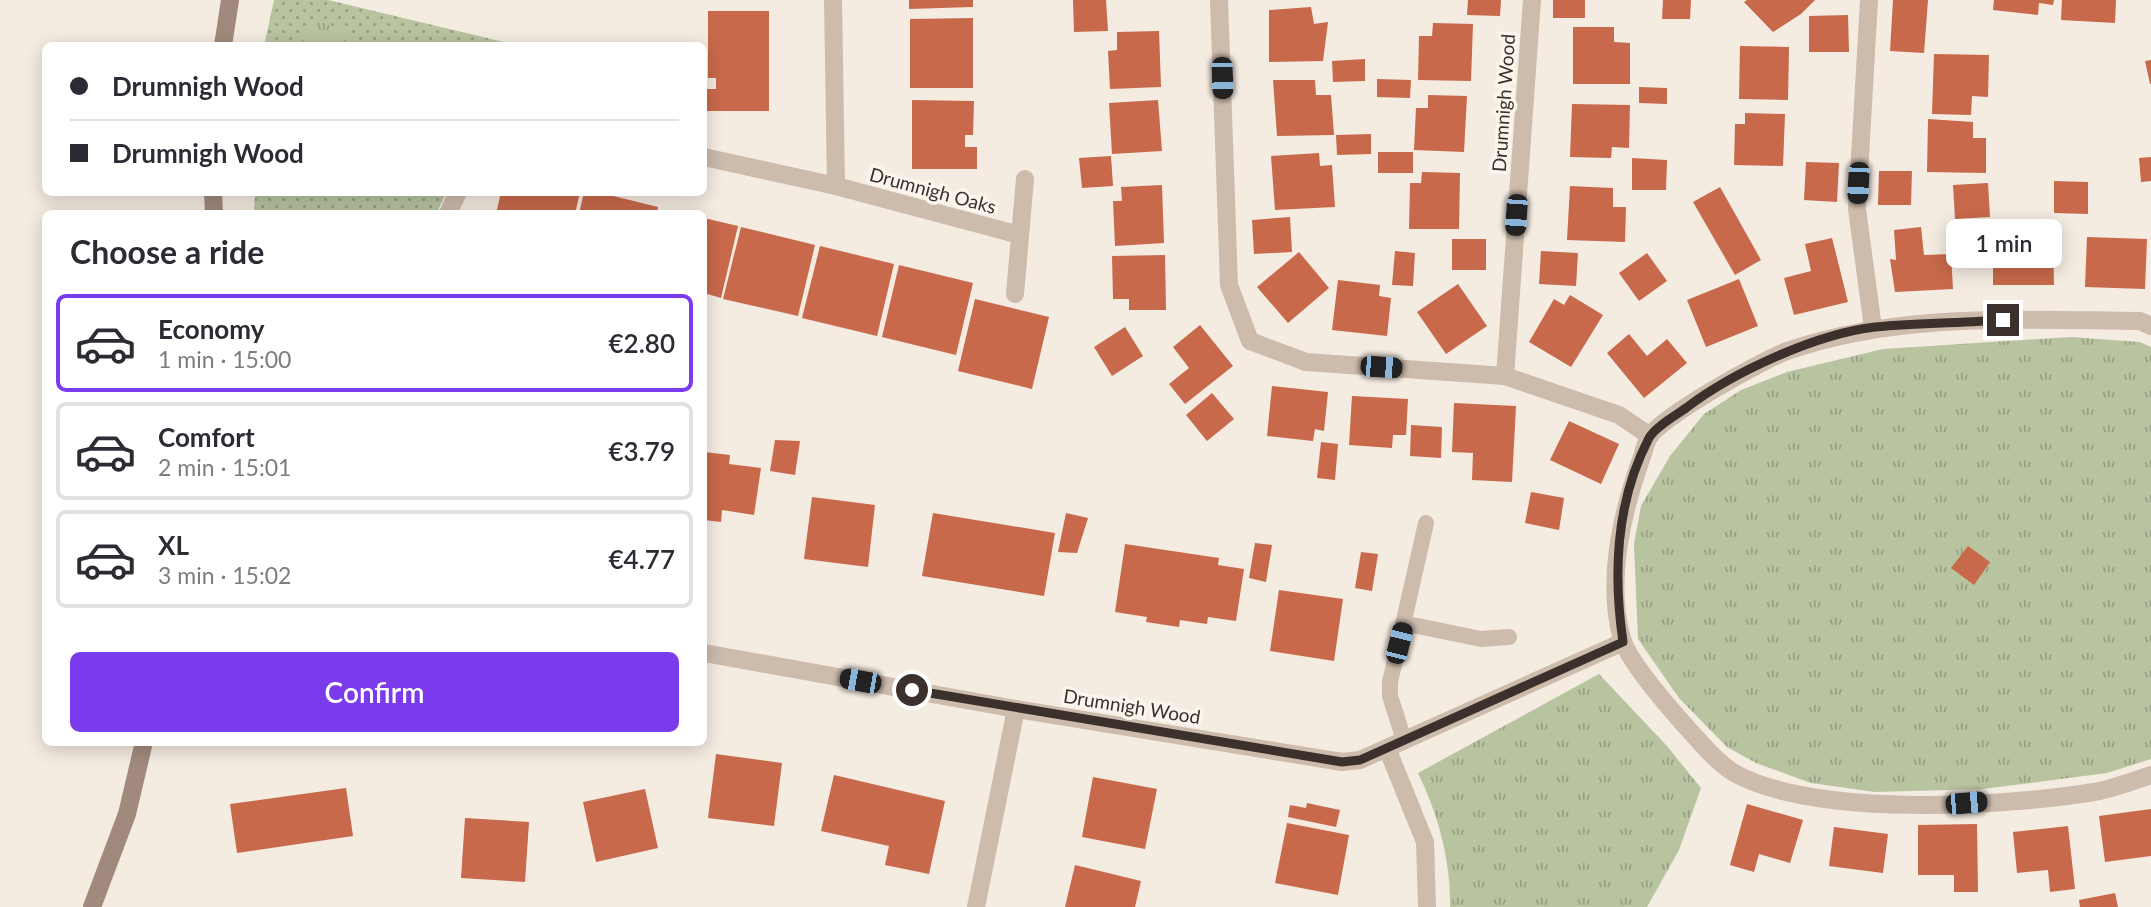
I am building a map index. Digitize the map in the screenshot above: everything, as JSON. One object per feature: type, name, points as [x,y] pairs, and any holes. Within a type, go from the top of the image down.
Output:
[{"type":"main road","points":[[224,42],[230,0]]},
{"type":"main road","points":[[92,907],[127,814],[143,746]]},
{"type":"street","points":[[834,0],[836,186]]},
{"type":"street","points":[[1219,0],[1229,285],[1250,341],[1306,362],[1504,376],[1619,415],[1650,436]]},
{"type":"street","name":"Drumnigh Wood","points":[[1504,376],[1532,0]]},
{"type":"street","points":[[1869,0],[1857,209],[1873,328]]},
{"type":"street","name":"Drumnigh Oaks","points":[[707,158],[836,186],[1020,235]]},
{"type":"street","name":"Drumnigh Oaks","points":[[1015,294],[1025,179]]},
{"type":"street","points":[[2151,326],[2140,321],[2003,320],[1873,328],[1787,351],[1699,398],[1650,436],[1632,485],[1619,535],[1616,592],[1623,642],[1669,708],[1736,775],[1790,794],[1851,803],[1966,803],[2096,792],[2151,775]]},
{"type":"street","name":"Drumnigh Wood","points":[[707,654],[1016,709],[1342,762],[1360,760],[1623,642]]},
{"type":"street","points":[[976,907],[1016,709]]},
{"type":"street","points":[[1387,748],[1425,842],[1427,907]]},
{"type":"lane","points":[[1405,740],[1390,696],[1390,682],[1426,523]]},
{"type":"lane","points":[[1404,623],[1481,639],[1508,637]]},
{"type":"green space","points":[[274,0],[328,0],[503,42],[265,42]]},
{"type":"green space","points":[[324,23],[345,32],[352,42],[291,42],[302,29]]},
{"type":"green space","points":[[255,196],[445,196],[438,210],[254,210]]},
{"type":"green space","points":[[2071,337],[2140,342],[2151,347],[2151,759],[2107,773],[1983,789],[1875,792],[1811,783],[1756,763],[1727,747],[1679,698],[1638,639],[1634,544],[1641,506],[1670,456],[1704,414],[1741,390],[1787,372],[1883,349]]},
{"type":"green space","points":[[1599,674],[1667,746],[1701,788],[1679,850],[1647,907],[1450,907],[1442,838],[1418,773]]},
{"type":"building","points":[[909,0],[973,0],[973,7],[909,9]]},
{"type":"building","points":[[1073,0],[1106,0],[1108,31],[1074,32]]},
{"type":"building","points":[[1468,0],[1501,0],[1500,16],[1467,15]]},
{"type":"building","points":[[1553,0],[1585,0],[1585,18],[1553,18]]},
{"type":"building","points":[[1663,0],[1691,0],[1690,19],[1662,19]]},
{"type":"building","points":[[1815,0],[1801,14],[1773,32],[1744,2]]},
{"type":"building","points":[[1893,0],[1928,0],[1924,53],[1890,51]]},
{"type":"building","points":[[1994,0],[2054,0],[2053,5],[2039,3],[2038,15],[1993,10]]},
{"type":"building","points":[[2062,0],[2116,0],[2115,23],[2061,20]]},
{"type":"building","points":[[1311,7],[1314,24],[1328,22],[1323,61],[1269,62],[1269,10]]},
{"type":"building","points":[[708,11],[769,11],[769,111],[707,111],[707,89],[716,89],[716,78],[708,78]]},
{"type":"building","points":[[1848,15],[1849,52],[1809,52],[1809,16]]},
{"type":"building","points":[[973,18],[973,88],[910,88],[910,19]]},
{"type":"building","points":[[1433,23],[1473,24],[1471,81],[1418,80],[1419,36],[1432,36]]},
{"type":"building","points":[[1573,27],[1614,27],[1614,42],[1630,43],[1630,84],[1573,84]]},
{"type":"building","points":[[1159,31],[1161,87],[1110,89],[1108,51],[1117,50],[1117,32]]},
{"type":"building","points":[[1740,46],[1789,47],[1788,100],[1739,99]]},
{"type":"building","points":[[1934,54],[1989,55],[1988,97],[1972,96],[1971,115],[1932,114]]},
{"type":"building","points":[[1365,59],[1365,81],[1333,82],[1332,61]]},
{"type":"building","points":[[2151,60],[2151,84],[2150,84],[2145,61]]},
{"type":"building","points":[[1377,79],[1411,80],[1410,98],[1377,97]]},
{"type":"building","points":[[1273,80],[1315,80],[1316,95],[1331,95],[1334,135],[1277,136]]},
{"type":"building","points":[[1639,87],[1667,88],[1667,104],[1639,103]]},
{"type":"building","points":[[1428,95],[1467,96],[1464,152],[1414,150],[1416,108],[1428,108]]},
{"type":"building","points":[[912,100],[974,101],[973,135],[965,135],[965,147],[977,147],[977,169],[912,169]]},
{"type":"building","points":[[1158,100],[1162,151],[1112,154],[1109,103]]},
{"type":"building","points":[[1572,104],[1630,105],[1629,148],[1612,147],[1611,158],[1570,157]]},
{"type":"building","points":[[1745,113],[1785,114],[1783,166],[1734,165],[1735,124],[1745,124]]},
{"type":"building","points":[[1928,119],[1973,122],[1973,138],[1986,138],[1986,173],[1927,172]]},
{"type":"building","points":[[1371,134],[1371,154],[1337,155],[1336,135]]},
{"type":"building","points":[[1378,152],[1413,152],[1413,173],[1378,173]]},
{"type":"building","points":[[1319,153],[1320,166],[1332,165],[1335,207],[1275,210],[1271,156]]},
{"type":"building","points":[[1111,156],[1113,186],[1082,188],[1079,158]]},
{"type":"building","points":[[2151,157],[2151,181],[2141,182],[2139,158]]},
{"type":"building","points":[[1632,158],[1667,160],[1666,190],[1632,190]]},
{"type":"building","points":[[1806,162],[1839,163],[1837,202],[1804,200]]},
{"type":"building","points":[[1879,171],[1912,171],[1911,205],[1878,205]]},
{"type":"building","points":[[1422,172],[1460,173],[1459,229],[1409,229],[1410,183],[1421,183]]},
{"type":"building","points":[[2054,181],[2088,182],[2088,214],[2054,213]]},
{"type":"building","points":[[1988,183],[1990,217],[1955,219],[1953,185]]},
{"type":"building","points":[[1162,185],[1164,243],[1115,246],[1113,201],[1122,201],[1121,187]]},
{"type":"building","points":[[1570,186],[1613,188],[1613,207],[1626,207],[1625,242],[1567,240]]},
{"type":"building","points":[[1720,187],[1761,260],[1735,275],[1693,202]]},
{"type":"building","points":[[500,196],[579,196],[576,210],[497,210]]},
{"type":"building","points":[[583,196],[613,196],[658,207],[658,210],[580,210]]},
{"type":"building","points":[[1290,217],[1292,252],[1254,254],[1252,220]]},
{"type":"building","points":[[707,219],[738,226],[721,298],[707,294]]},
{"type":"building","points":[[741,227],[815,245],[798,316],[723,299]]},
{"type":"building","points":[[1921,227],[1924,255],[1951,254],[1953,289],[1895,292],[1890,259],[1896,260],[1894,230]]},
{"type":"building","points":[[2087,237],[2147,239],[2145,289],[2085,287]]},
{"type":"building","points":[[1832,238],[1848,302],[1794,315],[1784,278],[1811,271],[1805,244]]},
{"type":"building","points":[[2053,238],[2054,285],[1993,285],[1993,239]]},
{"type":"building","points":[[1452,239],[1486,239],[1486,270],[1452,270]]},
{"type":"building","points":[[820,246],[894,264],[877,336],[802,318]]},
{"type":"building","points":[[1395,251],[1415,253],[1413,286],[1392,285]]},
{"type":"building","points":[[1541,251],[1578,253],[1576,286],[1539,284]]},
{"type":"building","points":[[1299,252],[1329,288],[1288,323],[1257,287]]},
{"type":"building","points":[[1647,253],[1667,281],[1639,301],[1619,273]]},
{"type":"building","points":[[1165,255],[1166,310],[1129,310],[1129,299],[1113,299],[1112,256]]},
{"type":"building","points":[[899,265],[973,283],[956,355],[882,337]]},
{"type":"building","points":[[1739,279],[1758,326],[1706,347],[1687,300]]},
{"type":"building","points":[[1338,280],[1380,285],[1379,296],[1391,298],[1387,336],[1332,330]]},
{"type":"building","points":[[1458,284],[1487,326],[1446,354],[1417,312]]},
{"type":"building","points":[[1570,295],[1603,315],[1571,367],[1529,342],[1554,299],[1564,305]]},
{"type":"building","points":[[975,299],[1049,317],[1032,389],[958,371]]},
{"type":"building","points":[[1200,325],[1233,366],[1185,404],[1169,384],[1189,368],[1173,347]]},
{"type":"building","points":[[1125,327],[1143,356],[1112,376],[1094,347]]},
{"type":"building","points":[[1629,334],[1647,356],[1667,339],[1687,363],[1644,398],[1607,353]]},
{"type":"building","points":[[1272,386],[1328,392],[1324,431],[1315,429],[1313,441],[1267,436]]},
{"type":"building","points":[[1212,393],[1234,419],[1207,441],[1186,415]]},
{"type":"building","points":[[1352,396],[1408,399],[1406,435],[1393,435],[1392,448],[1349,445]]},
{"type":"building","points":[[1454,403],[1516,406],[1512,482],[1472,480],[1473,453],[1452,452]]},
{"type":"building","points":[[1569,421],[1619,444],[1601,484],[1550,460]]},
{"type":"building","points":[[1411,425],[1442,427],[1441,458],[1410,456]]},
{"type":"building","points":[[775,440],[800,441],[795,475],[770,471]]},
{"type":"building","points":[[1321,442],[1338,444],[1335,480],[1317,478]]},
{"type":"building","points":[[707,452],[730,455],[729,464],[761,468],[754,515],[722,510],[721,522],[707,520]]},
{"type":"building","points":[[1531,492],[1564,498],[1559,530],[1525,523]]},
{"type":"building","points":[[812,497],[875,505],[868,567],[804,559]]},
{"type":"building","points":[[933,513],[1055,533],[1044,596],[922,576]]},
{"type":"building","points":[[1066,513],[1088,518],[1077,553],[1058,552]]},
{"type":"building","points":[[1255,543],[1272,545],[1266,582],[1249,578]]},
{"type":"building","points":[[1125,544],[1219,558],[1218,565],[1244,569],[1236,621],[1208,617],[1207,624],[1180,620],[1179,627],[1146,622],[1147,617],[1115,612]]},
{"type":"building","points":[[1968,546],[1990,562],[1974,585],[1951,568]]},
{"type":"building","points":[[1361,552],[1378,554],[1372,591],[1355,588]]},
{"type":"building","points":[[1279,590],[1343,599],[1334,661],[1270,651]]},
{"type":"building","points":[[716,754],[782,763],[774,826],[708,818]]},
{"type":"building","points":[[834,775],[945,801],[929,874],[885,865],[889,846],[821,831]]},
{"type":"building","points":[[1093,777],[1157,789],[1145,849],[1082,837]]},
{"type":"building","points":[[346,788],[353,836],[237,853],[230,804]]},
{"type":"building","points":[[645,789],[658,848],[596,862],[583,802]]},
{"type":"building","points":[[1307,803],[1340,810],[1336,827],[1288,817],[1290,805],[1306,808]]},
{"type":"building","points":[[1747,804],[1803,820],[1790,863],[1759,854],[1754,872],[1730,865]]},
{"type":"building","points":[[2151,809],[2151,856],[2105,862],[2099,816]]},
{"type":"building","points":[[465,818],[529,822],[525,882],[461,878]]},
{"type":"building","points":[[1287,823],[1349,835],[1338,895],[1275,883]]},
{"type":"building","points":[[1977,824],[1978,892],[1954,892],[1954,875],[1918,875],[1918,825]]},
{"type":"building","points":[[2068,826],[2075,889],[2050,892],[2048,870],[2017,873],[2013,832]]},
{"type":"building","points":[[1834,827],[1888,834],[1883,873],[1829,866]]},
{"type":"building","points":[[1075,865],[1141,881],[1135,907],[1065,907]]},
{"type":"building","points":[[2115,893],[2118,907],[2080,907],[2079,900]]},
{"type":"route","points":[[912,690],[1342,762],[1360,760],[1623,642],[1616,592],[1619,535],[1632,485],[1650,436],[1699,398],[1787,351],[1873,328],[2003,320]]}]
